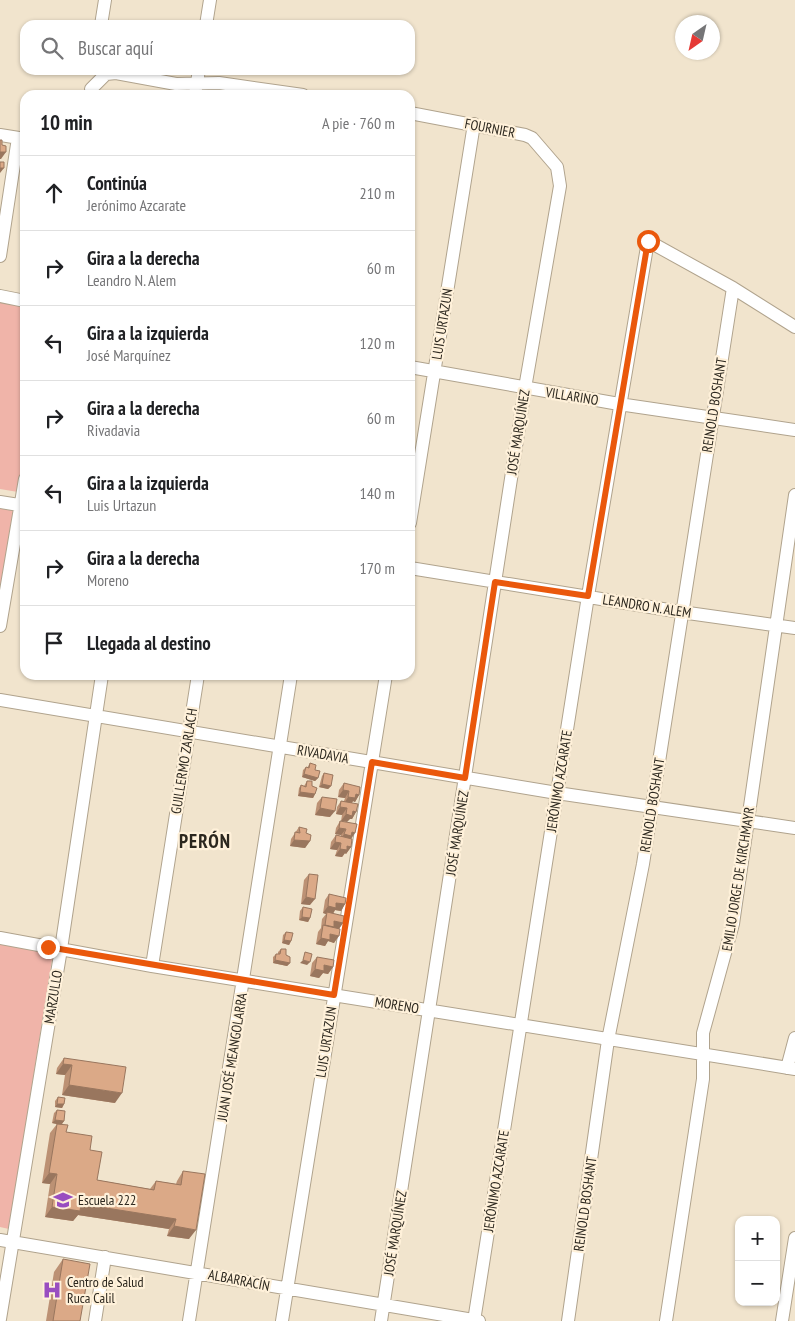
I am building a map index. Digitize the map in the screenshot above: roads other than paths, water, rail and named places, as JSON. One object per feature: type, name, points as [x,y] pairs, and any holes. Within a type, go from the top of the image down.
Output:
[{"type":"street","points":[[102,20],[105,0]]},
{"type":"street","points":[[207,20],[210,0]]},
{"type":"street","points":[[90,90],[93,75]]},
{"type":"street","points":[[92,90],[105,75]]},
{"type":"street","points":[[127,75],[176,84],[198,76],[218,82],[266,90]]},
{"type":"street","points":[[196,90],[198,76]]},
{"type":"street","name":"FOURNIER","points":[[415,114],[525,135],[532,138],[557,167]]},
{"type":"street","name":"LUIS URTAZUN","points":[[415,493],[474,124]]},
{"type":"street","points":[[0,135],[20,138]]},
{"type":"street","points":[[0,256],[20,149]]},
{"type":"street","name":"JOSÉ MARQUÍNEZ","points":[[381,1321],[525,388],[560,186],[557,167]]},
{"type":"street","name":"JERÓNIMO AZCARATE","points":[[474,1321],[588,596],[648,241],[733,288]]},
{"type":"street","points":[[733,288],[795,327]]},
{"type":"street","name":"REINOLD BOSHANT","points":[[568,1321],[608,1040],[652,806],[733,288]]},
{"type":"street","points":[[0,296],[20,300]]},
{"type":"street","name":"VILLARINO","points":[[415,368],[619,404],[795,430]]},
{"type":"street","name":"EMILIO JORGE DE KIRCHMAYR","points":[[666,1321],[703,1078],[703,1033],[733,924],[795,495]]},
{"type":"street","points":[[0,502],[20,505]]},
{"type":"street","points":[[0,626],[20,522]]},
{"type":"street","name":"LEANDRO N. ALEM","points":[[415,569],[682,612],[795,628]]},
{"type":"street","name":"MARZULLO","points":[[0,1319],[6,1241],[61,949],[101,680]]},
{"type":"street","name":"GUILLERMO ZARLACH","points":[[152,966],[197,680]]},
{"type":"street","name":"JUAN JOSÉ MEANGOLARRA","points":[[189,1321],[290,680]]},
{"type":"street","name":"LUIS URTAZUN","points":[[282,1321],[385,680]]},
{"type":"street","name":"RIVADAVIA","points":[[0,700],[557,793],[795,828]]},
{"type":"street","name":"MORENO","points":[[0,938],[152,966],[791,1069]]},
{"type":"street","points":[[791,1069],[795,1038]]},
{"type":"street","points":[[782,1321],[795,1238]]},
{"type":"street","name":"ALBARRACÍN","points":[[6,1241],[479,1321]]},
{"type":"street","points":[[95,1321],[106,1257]]},
{"type":"place","name":"Escuela 222","points":[[63,1200]]},
{"type":"place","name":"Centro de Salud Ruca Calil","points":[[52,1290]]},
{"type":"district","name":"PERÓN","points":[[205,841]]}]
